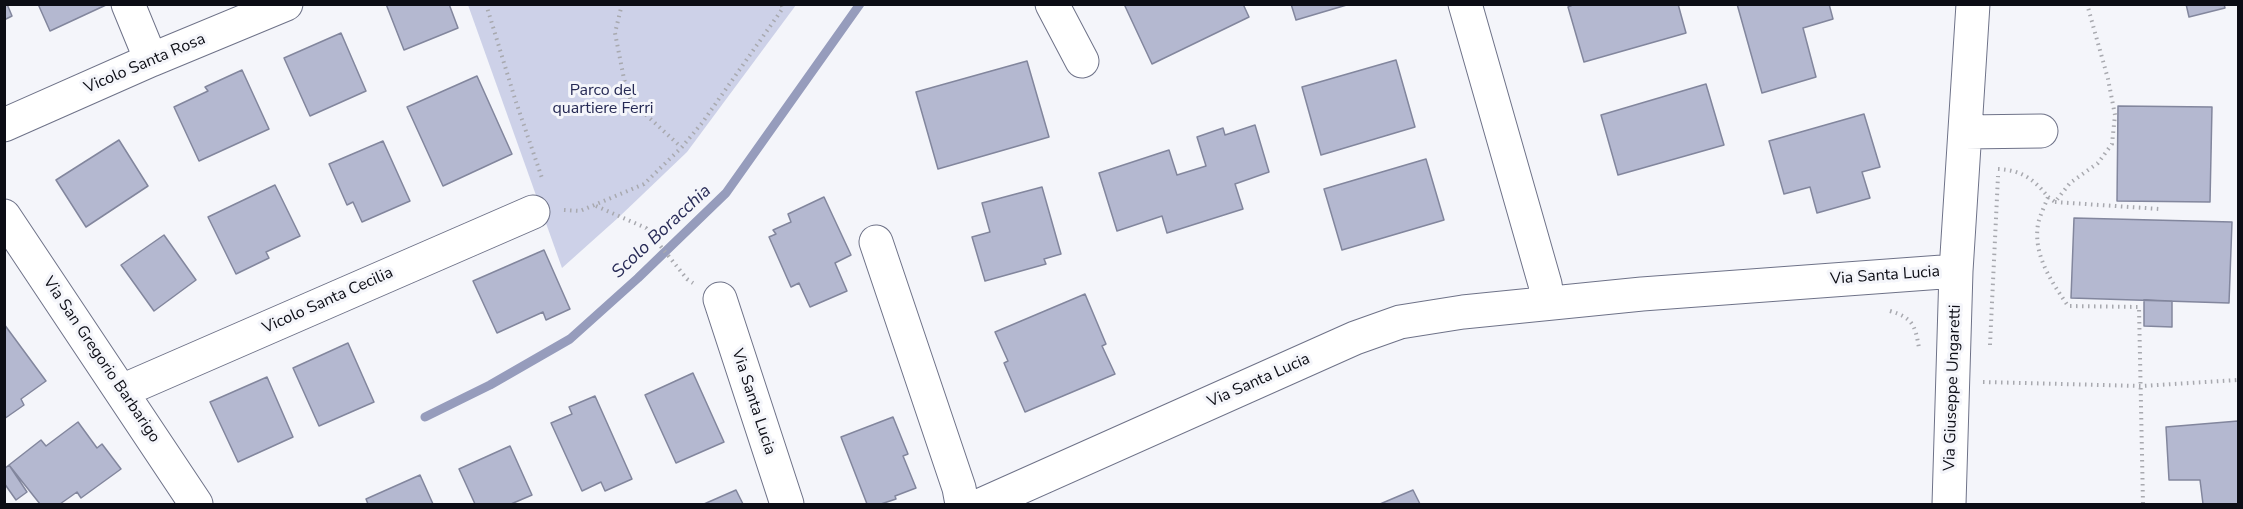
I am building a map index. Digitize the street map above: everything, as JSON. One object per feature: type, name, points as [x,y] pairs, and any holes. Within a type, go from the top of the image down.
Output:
[{"type":"street","points":[[128,4],[151,60]]},
{"type":"street","name":"Vicolo Santa Rosa","points":[[4,124],[286,4]]},
{"type":"street","points":[[1052,4],[1082,61]]},
{"type":"street","points":[[1465,4],[1545,284],[1548,303]]},
{"type":"street","name":"Via Santa Lucia","points":[[983,504],[1366,334],[1400,322],[1463,312],[1642,294],[1956,271],[1973,4]]},
{"type":"street","points":[[1965,132],[2041,130]]},
{"type":"street","name":"Vicolo Santa Cecilia","points":[[122,391],[545,199]]},
{"type":"street","name":"Via San Gregorio Barbarigo","points":[[4,216],[196,504]]},
{"type":"street","points":[[876,242],[963,504]]},
{"type":"street","name":"Via Giuseppe Ungaretti","points":[[1949,504],[1956,271]]},
{"type":"street","name":"Via Santa Lucia","points":[[720,299],[787,504]]},
{"type":"path","points":[[486,4],[545,199],[563,210],[580,211],[644,184],[681,147],[702,123],[783,8],[782,4]]},
{"type":"path","points":[[622,4],[615,33],[631,101],[681,147]]},
{"type":"path","points":[[2055,202],[2070,183],[2098,163],[2112,144],[2115,115],[2108,79],[2087,4]]},
{"type":"path","points":[[1989,346],[2000,131]]},
{"type":"path","points":[[1998,168],[2014,170],[2036,182],[2055,202],[2160,209]]},
{"type":"path","points":[[2048,197],[2038,223],[2037,250],[2051,280],[2068,306],[2139,307],[2143,504]]},
{"type":"path","points":[[596,206],[646,228],[687,279]]},
{"type":"path","points":[[1881,309],[1904,315],[1915,325],[1920,354]]},
{"type":"path","points":[[1988,382],[2141,386],[2238,380]]},
{"type":"green space","name":"Parco del quartiere Ferri","points":[[468,5],[796,5],[687,152],[562,268]]},
{"type":"building","points":[[4,4],[7,4],[12,16],[4,20]]},
{"type":"building","points":[[38,4],[106,4],[106,5],[50,31]]},
{"type":"building","points":[[386,4],[449,4],[458,28],[404,50]]},
{"type":"building","points":[[1124,4],[1243,4],[1249,17],[1152,64]]},
{"type":"building","points":[[1291,4],[1350,4],[1296,20]]},
{"type":"building","points":[[1575,4],[1678,4],[1686,33],[1584,62],[1568,7]]},
{"type":"building","points":[[1737,4],[1829,4],[1833,19],[1803,28],[1816,77],[1762,93]]},
{"type":"building","points":[[2186,4],[2224,4],[2225,8],[2189,17]]},
{"type":"building","points":[[341,33],[366,91],[310,116],[284,58]]},
{"type":"building","points":[[1396,60],[1415,127],[1321,155],[1302,87]]},
{"type":"building","points":[[1027,61],[1049,137],[938,169],[916,92]]},
{"type":"building","points":[[242,70],[269,129],[199,161],[174,107],[208,91],[205,87]]},
{"type":"building","points":[[477,76],[512,154],[443,186],[407,107]]},
{"type":"building","points":[[1706,84],[1724,145],[1618,175],[1601,115]]},
{"type":"building","points":[[2118,106],[2212,107],[2210,202],[2117,201]]},
{"type":"building","points":[[1864,114],[1880,167],[1862,172],[1870,198],[1817,213],[1810,187],[1784,194],[1769,141]]},
{"type":"building","points":[[1255,125],[1269,172],[1235,184],[1243,209],[1167,233],[1162,216],[1117,231],[1099,173],[1169,150],[1177,175],[1206,166],[1197,137],[1223,128],[1225,135]]},
{"type":"building","points":[[119,140],[148,186],[86,227],[56,180]]},
{"type":"building","points":[[383,141],[410,201],[362,222],[353,202],[347,205],[329,164]]},
{"type":"building","points":[[1426,159],[1444,220],[1342,250],[1324,189]]},
{"type":"building","points":[[275,185],[300,236],[266,252],[269,258],[236,274],[208,217]]},
{"type":"building","points":[[1042,187],[1061,254],[1044,259],[1046,264],[985,281],[972,237],[990,232],[982,203]]},
{"type":"building","points":[[824,197],[851,255],[835,263],[847,291],[810,307],[799,283],[791,287],[769,237],[776,234],[773,230],[791,222],[788,214]]},
{"type":"building","points":[[2074,218],[2232,222],[2229,303],[2071,298]]},
{"type":"building","points":[[164,235],[196,280],[154,311],[121,265]]},
{"type":"building","points":[[544,250],[570,309],[546,320],[543,312],[497,333],[473,281]]},
{"type":"building","points":[[1085,294],[1106,344],[1102,346],[1115,374],[1025,412],[1004,363],[1008,361],[995,332]]},
{"type":"building","points":[[2144,300],[2172,301],[2172,327],[2144,326]]},
{"type":"building","points":[[4,324],[46,381],[21,399],[24,405],[4,419]]},
{"type":"building","points":[[348,343],[374,402],[319,426],[293,368]]},
{"type":"building","points":[[693,373],[724,442],[676,463],[645,395]]},
{"type":"building","points":[[267,377],[293,437],[238,462],[210,402]]},
{"type":"building","points":[[595,396],[632,479],[605,491],[601,482],[582,491],[551,423],[572,414],[569,407]]},
{"type":"building","points":[[893,417],[908,454],[903,456],[916,488],[881,504],[867,504],[841,437]]},
{"type":"building","points":[[2238,421],[2238,504],[2203,504],[2200,480],[2169,480],[2166,427]]},
{"type":"building","points":[[78,422],[97,448],[102,444],[121,469],[81,498],[77,492],[60,504],[40,504],[9,465],[41,440],[46,446]]},
{"type":"building","points":[[510,446],[532,495],[511,504],[475,504],[459,469]]},
{"type":"building","points":[[9,465],[27,492],[16,500],[4,483],[4,469]]},
{"type":"building","points":[[420,475],[433,504],[368,504],[366,499]]},
{"type":"building","points":[[736,490],[743,504],[704,504]]},
{"type":"building","points":[[1413,490],[1420,504],[1380,504]]},
{"type":"waterway","name":"Scolo Boracchia","points":[[425,417],[490,385],[570,339],[638,278],[726,193],[860,4]]}]
